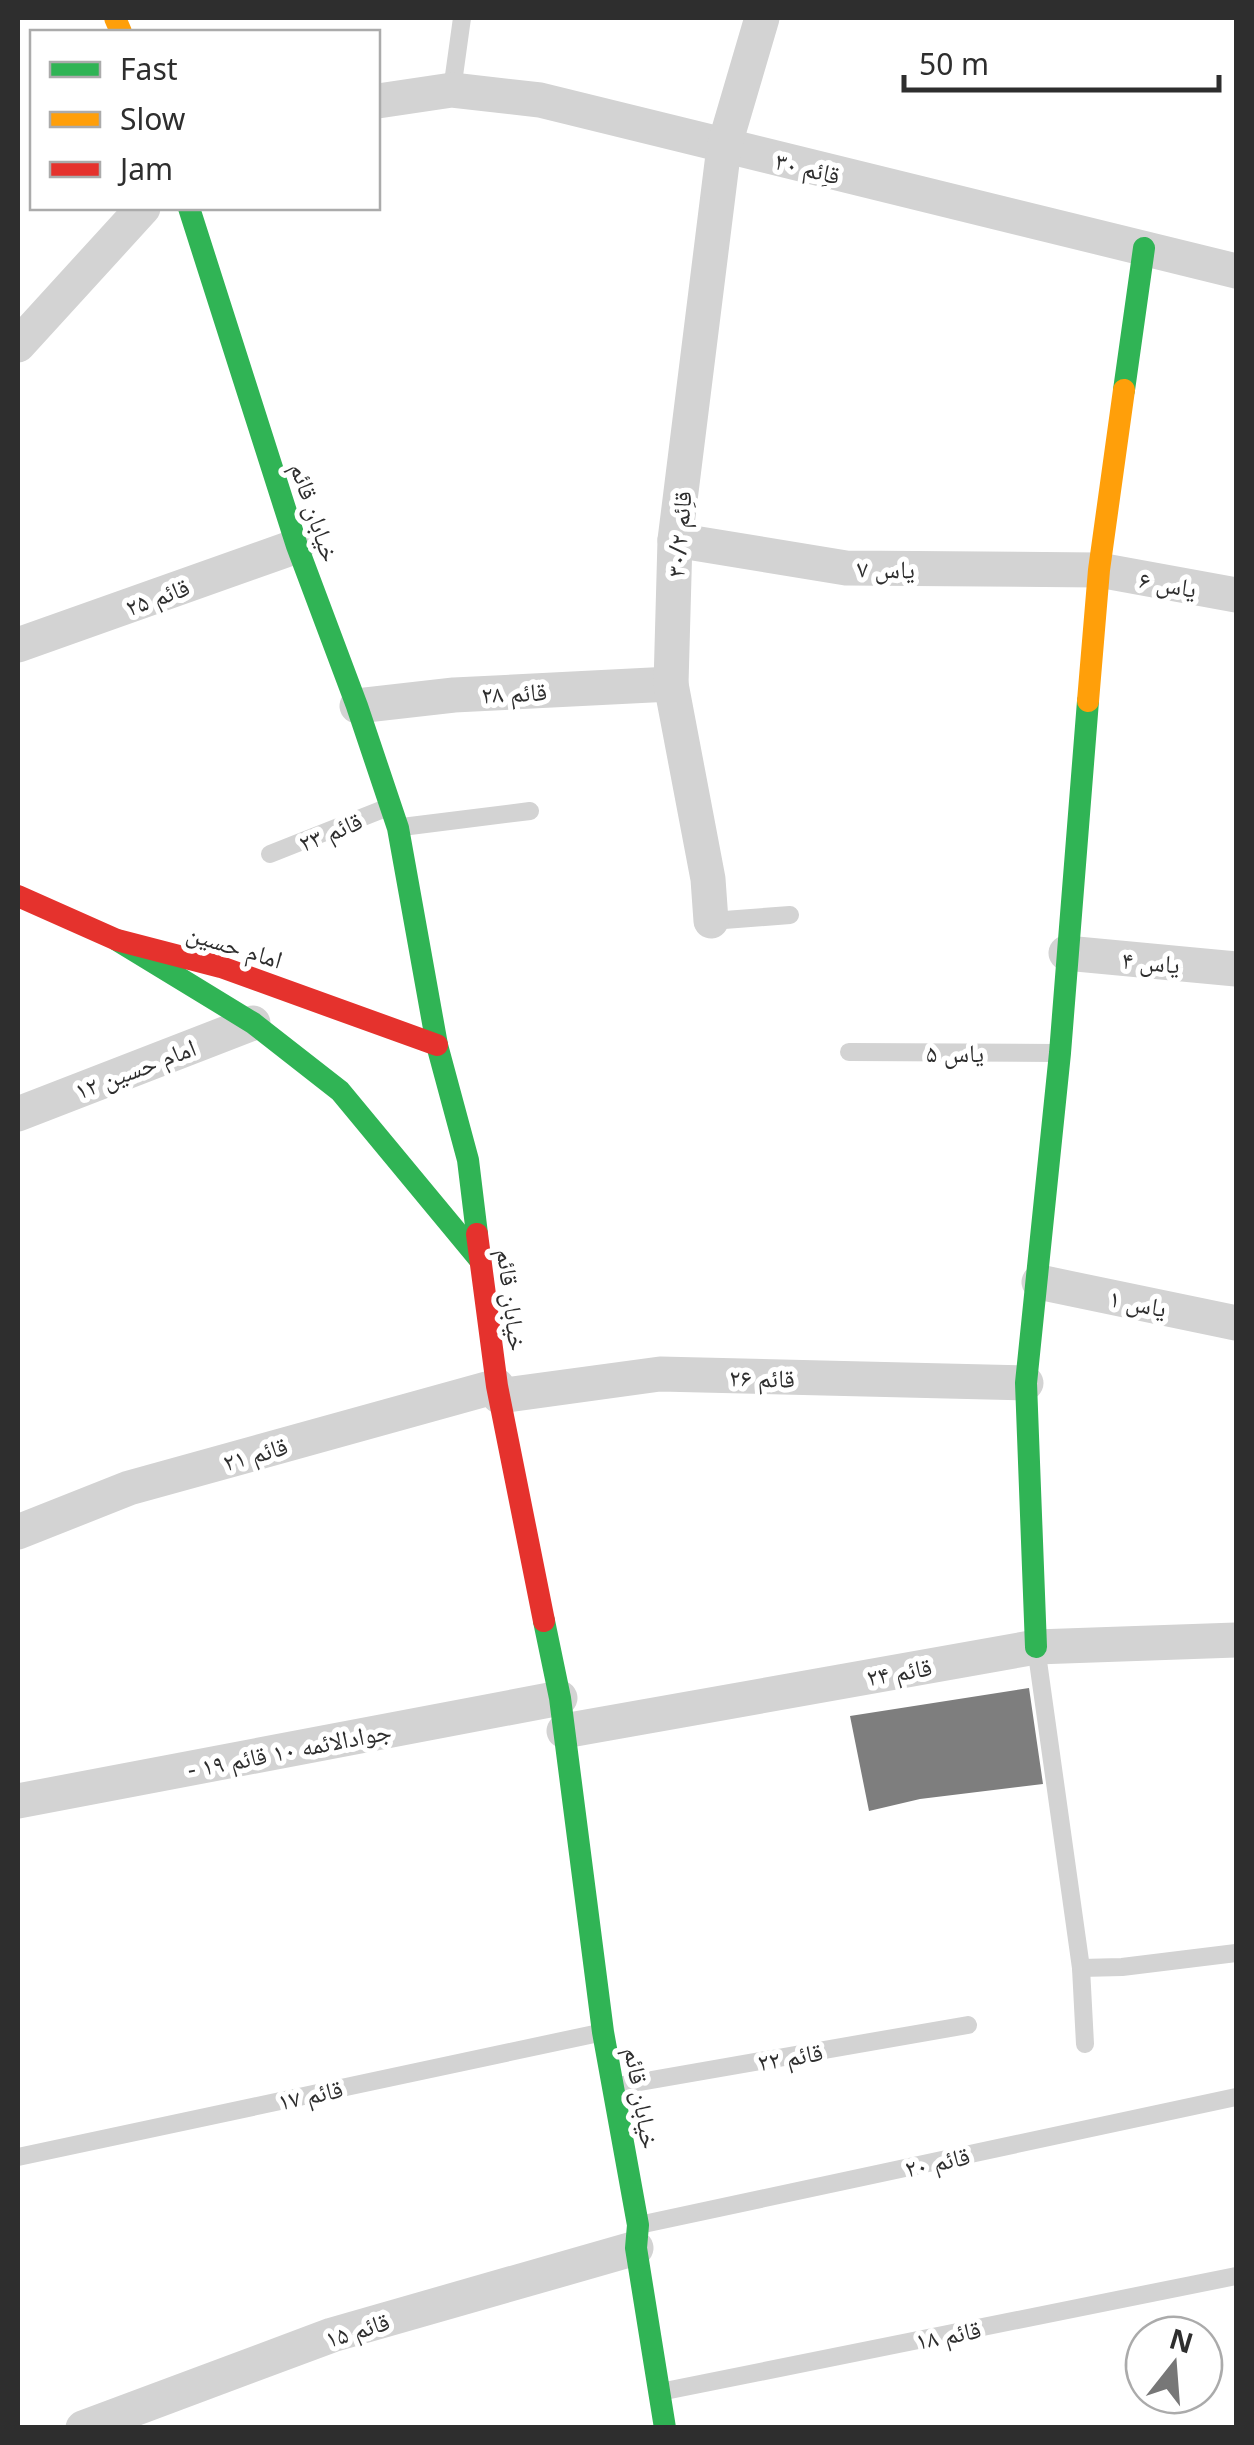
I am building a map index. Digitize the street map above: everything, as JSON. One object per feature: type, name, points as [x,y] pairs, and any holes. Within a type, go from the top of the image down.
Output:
[{"type":"street","name":"قاِئم ۳۰/۲","points":[[711,921],[708,879],[670,684],[675,540],[724,147],[762,18]]},
{"type":"street","name":"قاِئم ۳۰","points":[[380,101],[452,90],[540,100],[1236,271]]},
{"type":"street","points":[[18,345],[141,210]]},
{"type":"street","name":"خیابان قائم","points":[[189,210],[297,546],[394,817],[437,1044],[468,1160],[498,1391],[562,1714],[603,2032],[665,2428]]},
{"type":"street","points":[[1036,1647],[1026,1384],[1060,1053],[1099,570],[1144,248]]},
{"type":"street","name":"یاس ۷","points":[[675,540],[846,568],[1099,570]]},
{"type":"street","name":"قائم ۲۵","points":[[18,645],[297,546]]},
{"type":"street","name":"یاس ۶","points":[[1099,570],[1236,595]]},
{"type":"street","name":"قائم ۲۸","points":[[357,706],[454,695],[670,684]]},
{"type":"street","name":"امام حسین","points":[[18,896],[117,940],[221,967],[437,1044]]},
{"type":"street","points":[[117,940],[253,1022],[340,1090],[480,1260]]},
{"type":"street","name":"یاس ۴","points":[[1066,953],[1236,969]]},
{"type":"street","name":"امام حسین ۱۲","points":[[18,1114],[253,1022]]},
{"type":"street","name":"یاس ۱","points":[[1038,1282],[1236,1322]]},
{"type":"street","name":"قائم ۲۶","points":[[498,1391],[660,1374],[1026,1384]]},
{"type":"street","name":"قائم ۲۱","points":[[18,1532],[130,1488],[498,1391]]},
{"type":"street","name":"قائم ۲۴","points":[[562,1714],[1036,1647],[1236,1640]]},
{"type":"street","name":"- جوادالائمه ۱۰ قائم ۱۹","points":[[18,1801],[562,1714]]},
{"type":"street","name":"قائم ۱۵","points":[[83,2428],[332,2335],[637,2236]]},
{"type":"lane","points":[[452,90],[462,18]]},
{"type":"lane","name":"قائم ۲۳","points":[[270,854],[394,817],[530,812]]},
{"type":"lane","points":[[711,921],[790,915]]},
{"type":"lane","name":"یاس ۵","points":[[849,1052],[1060,1053]]},
{"type":"lane","points":[[1036,1647],[1080,1968],[1085,2044]]},
{"type":"lane","points":[[1080,1968],[1122,1968],[1236,1954]]},
{"type":"lane","name":"قائم ۲۲","points":[[612,2087],[968,2025]]},
{"type":"lane","name":"قائم ۱۷","points":[[18,2157],[603,2032]]},
{"type":"lane","name":"قائم ۲۰","points":[[637,2236],[1236,2096]]},
{"type":"lane","name":"قائم ۱۸","points":[[659,2392],[1236,2276]]},
{"type":"building","points":[[1029,1688],[1043,1784],[920,1799],[869,1811],[850,1716]]},
{"type":"traffic: fast","points":[[190,210],[297,546],[398,828],[437,1045],[468,1160],[477,1234]]},
{"type":"traffic: fast","points":[[1124,390],[1144,248]]},
{"type":"traffic: fast","points":[[1036,1647],[1026,1383],[1060,1053],[1088,701]]},
{"type":"traffic: fast","points":[[117,940],[253,1023],[340,1091],[480,1260]]},
{"type":"traffic: fast","points":[[544,1621],[560,1698],[603,2032],[638,2225],[636,2248],[665,2428]]},
{"type":"traffic: slow","points":[[115,18],[120,30]]},
{"type":"traffic: slow","points":[[1088,701],[1099,570],[1124,390]]},
{"type":"traffic: jam","points":[[18,896],[117,940],[221,967],[437,1045]]},
{"type":"traffic: jam","points":[[477,1234],[497,1386],[544,1621]]}]
